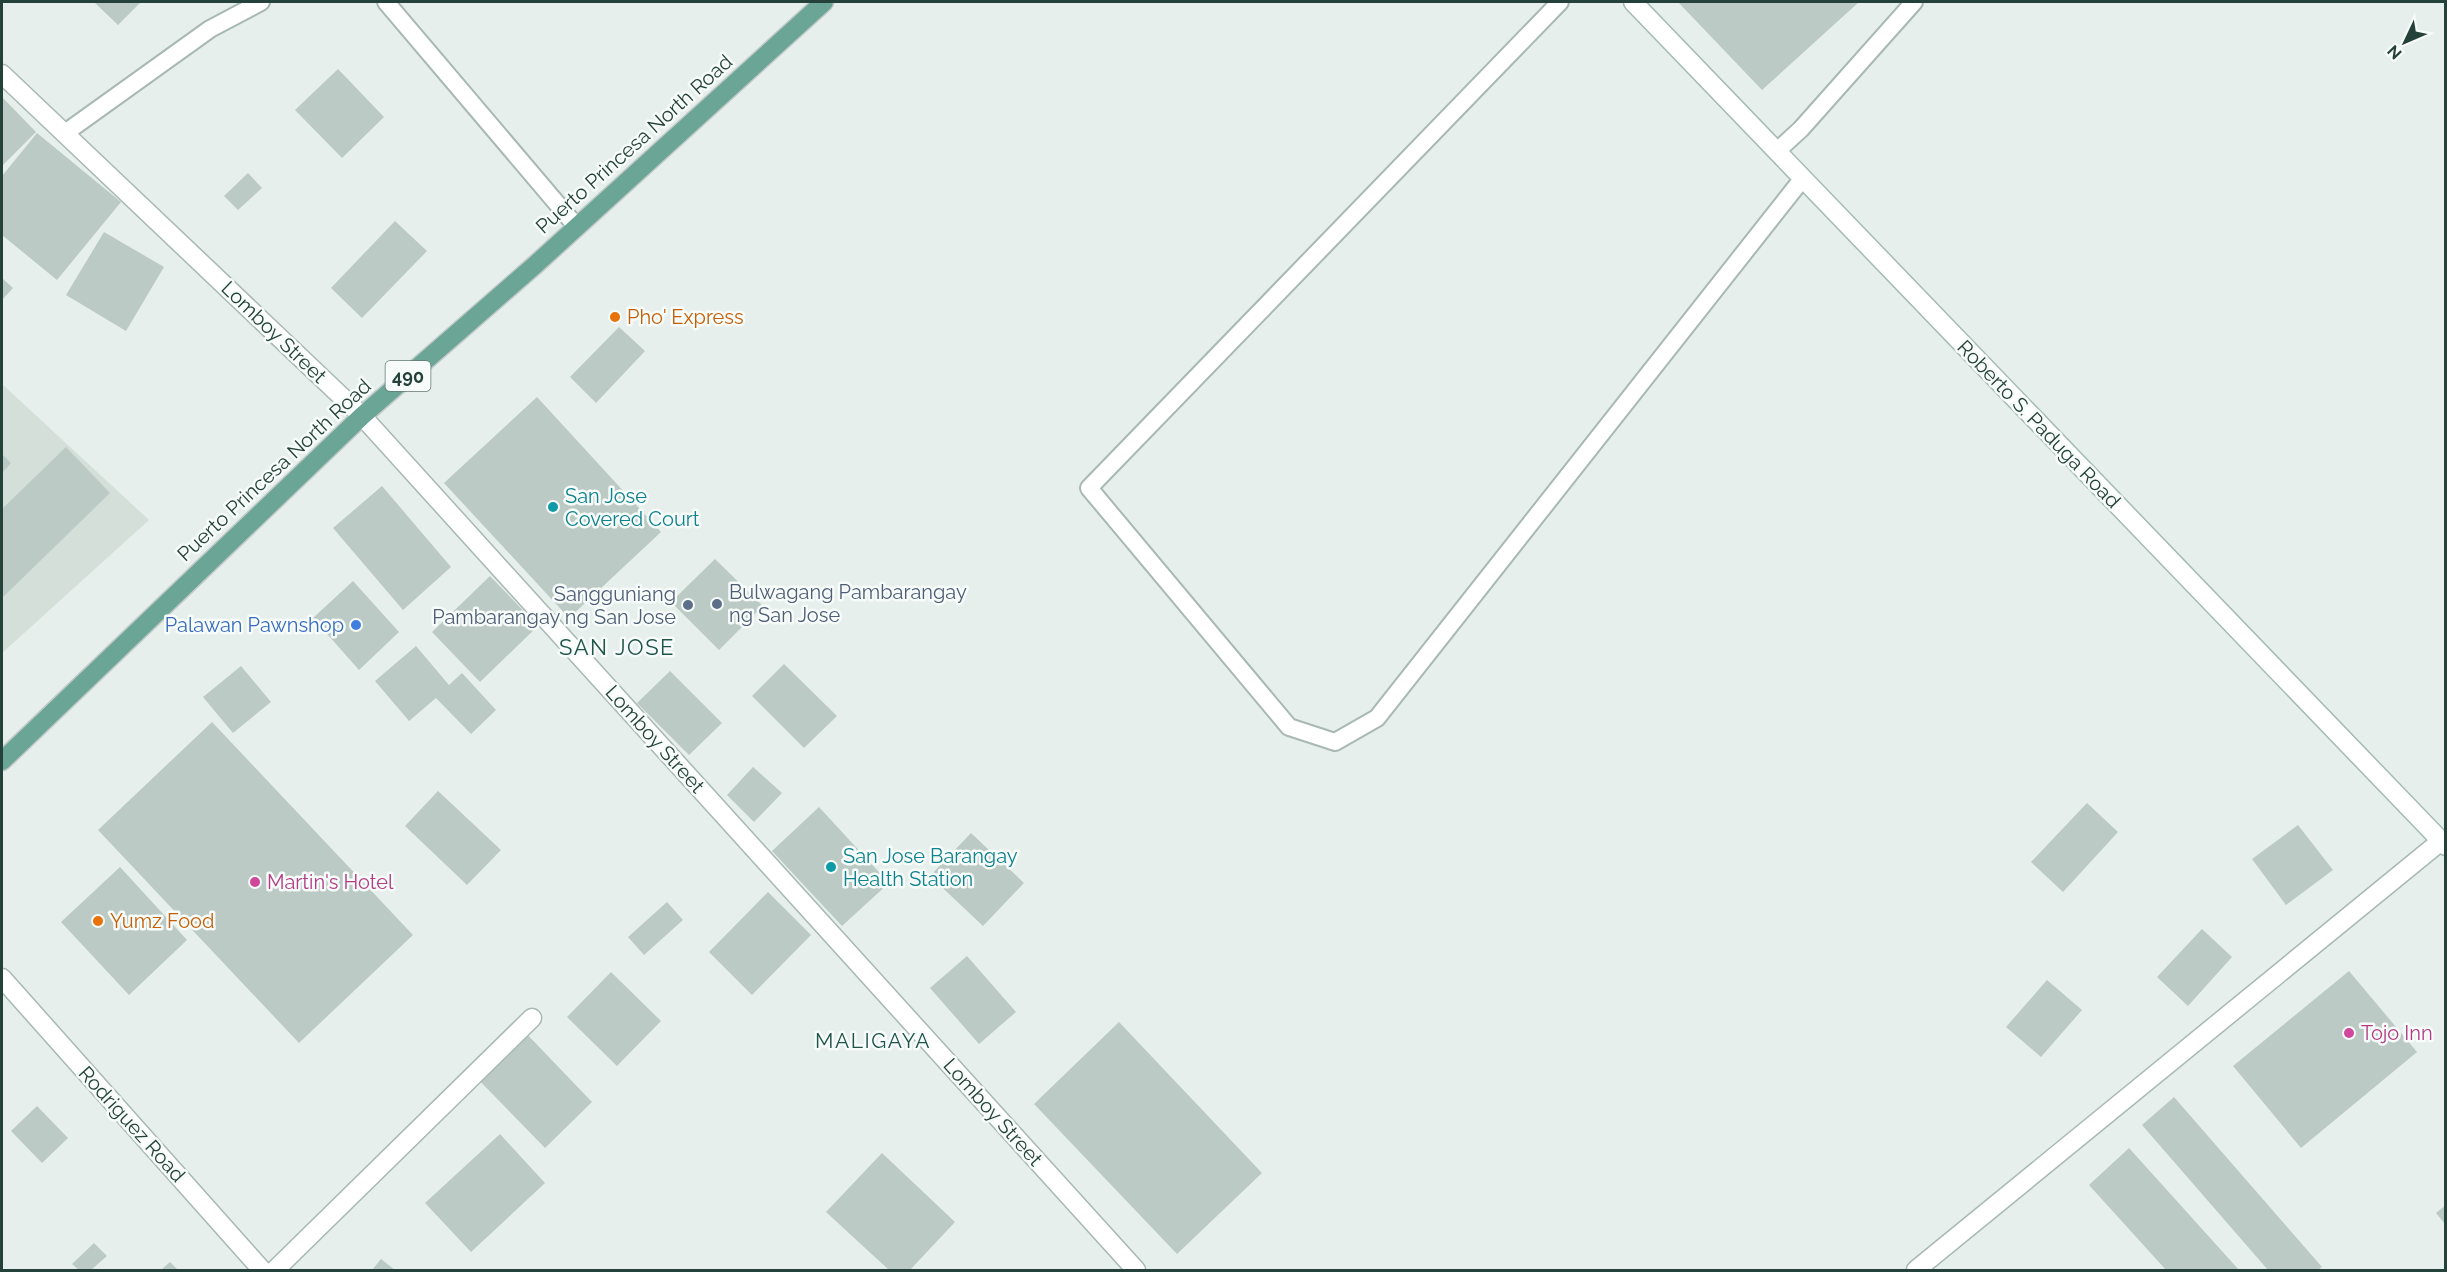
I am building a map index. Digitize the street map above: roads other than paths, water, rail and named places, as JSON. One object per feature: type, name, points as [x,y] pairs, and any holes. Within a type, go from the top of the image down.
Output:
[{"type":"main road","name":"Puerto Princesa North Road","points":[[2,761],[362,416],[824,2]]},
{"type":"street","name":"Roberto S. Paduga Road","points":[[1633,2],[2443,844]]},
{"type":"street","name":"Lomboy Street","points":[[2,74],[362,416],[1136,1270]]},
{"type":"street","points":[[1916,1270],[2443,844]]},
{"type":"street","name":"Rodriguez Road","points":[[2,978],[262,1270]]},
{"type":"street","points":[[275,1270],[532,1018]]},
{"type":"lane","points":[[65,133],[210,29],[261,2]]},
{"type":"lane","points":[[386,2],[576,226]]},
{"type":"lane","points":[[1560,2],[1089,488],[1289,727],[1335,742],[1377,718],[1803,178]]},
{"type":"lane","points":[[1777,151],[1801,129],[1914,2]]},
{"type":"place","name":"Pho' Express","points":[[615,317]]},
{"type":"place","name":"San Jose Covered Court","points":[[553,507]]},
{"type":"place","name":"Bulwagang Pambarangay ng San Jose","points":[[717,604]]},
{"type":"place","name":"Sangguniang Pambarangay ng San Jose","points":[[688,605]]},
{"type":"place","name":"Palawan Pawnshop","points":[[356,625]]},
{"type":"place","name":"San Jose Barangay Health Station","points":[[831,867]]},
{"type":"place","name":"Martin's Hotel","points":[[255,882]]},
{"type":"place","name":"Yumz Food","points":[[98,921]]},
{"type":"place","name":"Tojo Inn","points":[[2349,1033]]},
{"type":"district","name":"SAN JOSE","points":[[617,647]]},
{"type":"district","name":"MALIGAYA","points":[[873,1040]]}]
